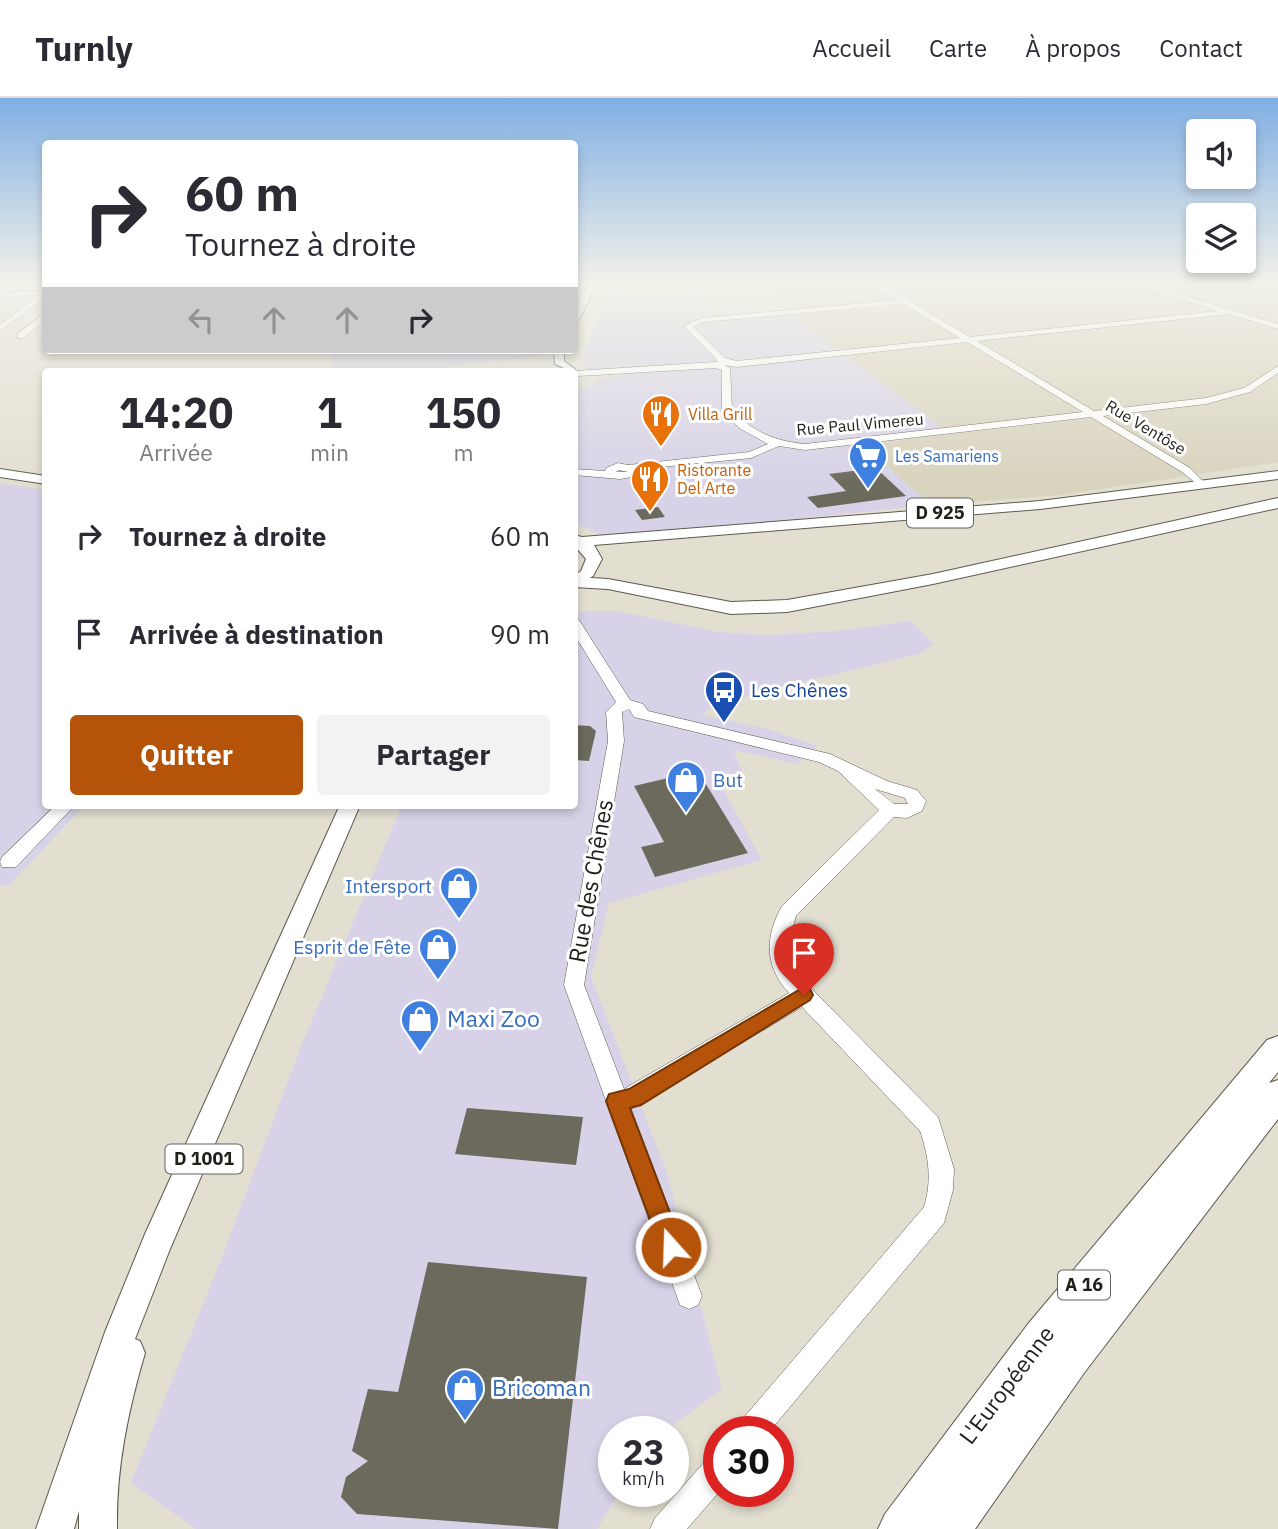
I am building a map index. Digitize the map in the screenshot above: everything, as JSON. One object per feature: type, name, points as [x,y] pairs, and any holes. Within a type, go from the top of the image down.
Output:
[{"type":"highway","points":[[578,583],[608,584],[731,608],[775,607],[933,579],[1278,497]]},
{"type":"highway","points":[[593,560],[667,592],[719,603],[761,604],[966,556],[1218,511]]},
{"type":"highway","name":"L'Européenne","points":[[900,1529],[1042,1338],[1278,1049]]},
{"type":"highway","name":"L'Européenne","points":[[949,1529],[1070,1359],[1278,1094]]},
{"type":"main road","points":[[0,472],[42,479]]},
{"type":"main road","name":"D 925","points":[[1173,488],[1214,479],[1278,473]]},
{"type":"main road","name":"D 925","points":[[578,541],[1040,505],[1278,473]]},
{"type":"main road","name":"D 925","points":[[593,560],[636,544],[706,531]]},
{"type":"main road","points":[[578,542],[593,560],[578,579]]},
{"type":"main road","name":"D 1001","points":[[55,1529],[121,1332],[150,1257],[350,809]]},
{"type":"main road","name":"D 1001","points":[[99,1529],[97,1507],[109,1418],[156,1270],[350,809]]},
{"type":"street","points":[[709,350],[722,365]]},
{"type":"street","points":[[578,376],[871,350]]},
{"type":"street","name":"Rue Ventôse","points":[[986,350],[1186,470],[1199,482]]},
{"type":"street","name":"Rue Paul Vimereu","points":[[722,365],[727,409],[753,435],[776,444],[823,446],[1225,397],[1261,383],[1278,369]]},
{"type":"street","points":[[578,472],[624,476],[634,469],[757,454],[776,444]]},
{"type":"street","name":"Rue Ventôse","points":[[1186,470],[1214,479]]},
{"type":"street","points":[[578,630],[621,711],[637,717],[803,751],[845,769],[887,800],[848,855],[789,911],[779,928],[776,948],[788,978],[930,1125],[941,1154],[944,1180],[935,1214],[764,1416]]},
{"type":"street","name":"Rue des Chênes","points":[[621,711],[574,985],[689,1296]]},
{"type":"street","name":"Rue des Chênes","points":[[616,741],[637,717]]},
{"type":"street","points":[[9,862],[62,809]]},
{"type":"street","points":[[617,1101],[633,1098],[804,995]]},
{"type":"street","points":[[673,1524],[703,1488]]},
{"type":"shaded area","points":[[586,350],[839,350],[945,429],[859,440],[931,505],[607,538],[578,524],[578,389],[593,385],[599,379],[622,375],[618,368],[589,370],[583,366]]},
{"type":"shaded area","points":[[838,350],[1278,350],[1278,462],[1061,495],[931,505],[863,445],[950,433]]},
{"type":"shaded area","points":[[332,354],[544,354],[448,367],[331,368]]},
{"type":"shaded area","points":[[0,483],[42,490],[42,809],[81,809],[8,886],[0,885]]},
{"type":"shaded area","points":[[578,611],[618,611],[718,632],[766,635],[838,631],[911,621],[934,644],[918,654],[714,704],[702,715],[768,729],[818,746],[798,764],[733,750],[743,773],[718,780],[762,860],[609,903],[591,977],[666,1170],[722,1389],[685,1416],[598,1416],[598,1507],[611,1507],[597,1529],[196,1529],[131,1483],[220,1262],[300,1049],[400,809],[578,809]]},
{"type":"building","name":"Les Samariens","points":[[876,468],[906,496],[818,508],[807,497],[846,491],[829,474]]},
{"type":"building","name":"Ristorante Del Arte","points":[[658,507],[665,517],[642,520],[635,510]]},
{"type":"building","points":[[578,725],[590,726],[596,731],[589,761],[578,760]]},
{"type":"building","name":"But","points":[[698,771],[748,853],[655,877],[641,847],[664,842],[634,786]]},
{"type":"building","points":[[467,1108],[583,1117],[576,1165],[455,1154]]},
{"type":"building","name":"Bricoman","points":[[428,1262],[587,1277],[558,1529],[357,1514],[341,1497],[346,1477],[368,1461],[352,1451],[368,1389],[398,1392]]},
{"type":"place","name":"Villa Grill","points":[[661,448]]},
{"type":"place","name":"Les Samariens","points":[[868,490]]},
{"type":"place","name":"Ristorante Del Arte","points":[[650,513]]},
{"type":"place","name":"Les Chênes","points":[[724,724]]},
{"type":"place","name":"But","points":[[686,814]]},
{"type":"place","name":"Intersport","points":[[459,920]]},
{"type":"place","name":"Esprit de Fête","points":[[438,981]]},
{"type":"place","name":"Maxi Zoo","points":[[420,1053]]},
{"type":"place","name":"Bricoman","points":[[465,1422]]},
{"type":"route","points":[[671,1247],[617,1101],[633,1098],[804,995]]}]
